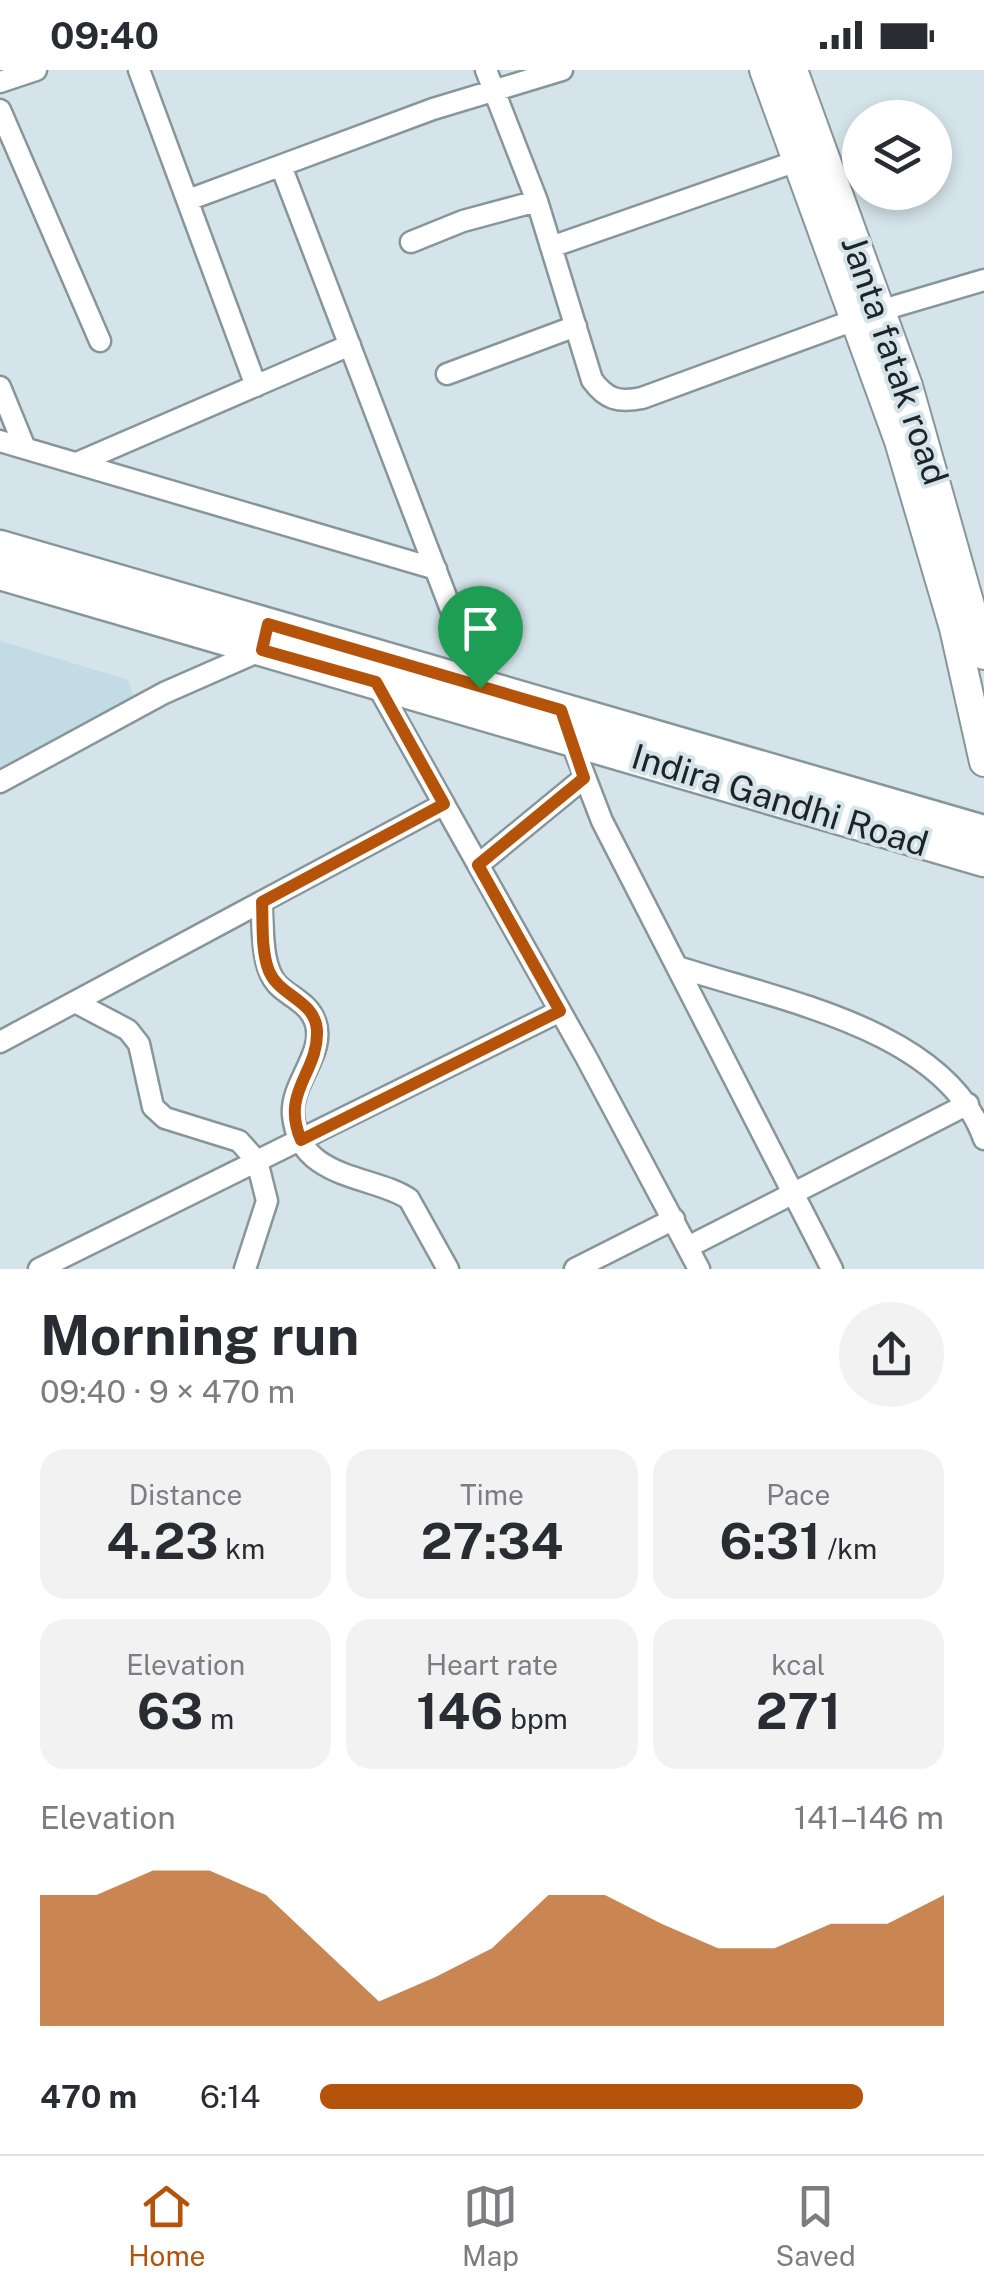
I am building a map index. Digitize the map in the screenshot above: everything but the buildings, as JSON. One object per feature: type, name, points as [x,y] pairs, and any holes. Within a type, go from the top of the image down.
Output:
[{"type":"main road","name":"Indira Gandhi Road","points":[[0,546],[265,637],[376,682],[566,724],[984,831]]},
{"type":"main road","name":"Indira Gandhi Road","points":[[0,574],[265,637],[359,652],[480,688],[566,724],[984,862]]},
{"type":"main road","points":[[359,652],[376,682]]},
{"type":"street","points":[[0,82],[36,70]]},
{"type":"street","points":[[139,70],[256,386]]},
{"type":"street","points":[[188,200],[490,80],[562,70]]},
{"type":"street","points":[[764,70],[797,160],[867,316]]},
{"type":"street","name":"Janta fatak road","points":[[794,70],[867,316],[908,386],[969,613],[984,655]]},
{"type":"street","points":[[490,80],[536,201],[592,380],[604,396],[624,402],[867,316],[984,280]]},
{"type":"street","points":[[0,110],[100,341]]},
{"type":"street","points":[[551,247],[797,160]]},
{"type":"street","points":[[281,166],[480,688]]},
{"type":"street","points":[[411,242],[463,221],[536,201]]},
{"type":"street","points":[[447,374],[576,326]]},
{"type":"street","points":[[77,463],[350,345]]},
{"type":"street","points":[[0,387],[25,448]]},
{"type":"street","points":[[0,441],[436,568]]},
{"type":"street","points":[[969,613],[984,762]]},
{"type":"street","points":[[0,782],[265,637]]},
{"type":"street","points":[[376,682],[699,1269]]},
{"type":"street","points":[[566,724],[584,778],[832,1269]]},
{"type":"street","points":[[478,865],[584,778]]},
{"type":"street","points":[[0,1042],[444,804]]},
{"type":"street","points":[[262,902],[270,972],[316,1022],[313,1053],[292,1110],[301,1140],[328,1168],[348,1179],[409,1199],[448,1269]]},
{"type":"street","points":[[678,966],[885,1036],[943,1075],[968,1104],[984,1139]]},
{"type":"street","points":[[75,1002],[128,1030],[140,1044],[153,1107],[165,1118],[238,1141],[257,1161],[267,1202],[244,1269]]},
{"type":"street","points":[[39,1269],[71,1260],[257,1161],[560,1011]]},
{"type":"street","points":[[688,1247],[968,1104]]},
{"type":"street","points":[[575,1269],[674,1219]]},
{"type":"shaded area","points":[[0,641],[128,680],[140,714],[0,773]]},
{"type":"route","points":[[268,624],[480,688],[561,710],[584,778],[478,865],[560,1011],[301,1140],[292,1110],[313,1053],[316,1022],[270,972],[262,902],[444,804],[376,682],[262,650],[268,624]]}]
